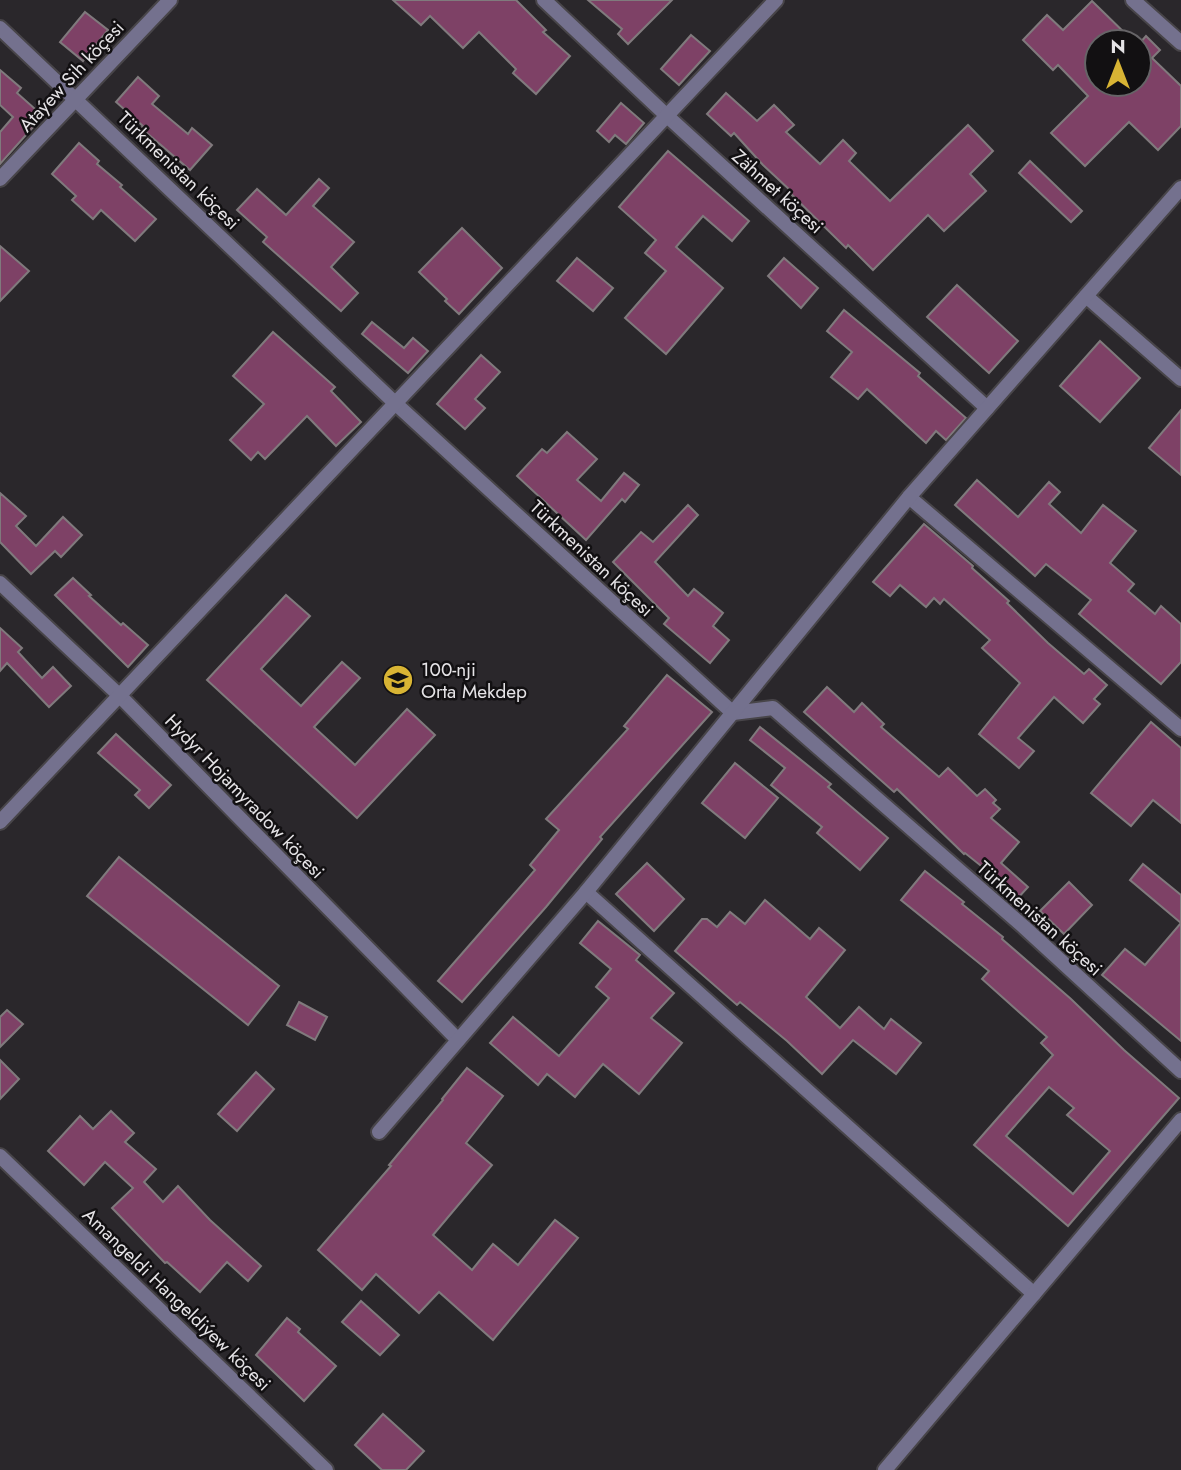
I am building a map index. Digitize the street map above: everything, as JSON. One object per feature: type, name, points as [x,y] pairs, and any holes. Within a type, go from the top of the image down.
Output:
[{"type":"street","name":"Ataýew Sih köçesi","points":[[0,179],[170,0]]},
{"type":"street","name":"Zähmet köçesi","points":[[544,0],[666,115],[988,408]]},
{"type":"street","points":[[0,822],[776,0]]},
{"type":"street","points":[[1133,0],[1181,43]]},
{"type":"street","name":"Türkmenistan köçesi","points":[[0,27],[396,403],[733,713],[773,708],[1024,928],[1181,1071]]},
{"type":"street","points":[[379,1132],[586,892],[909,497],[1181,188]]},
{"type":"street","points":[[1086,296],[1181,379]]},
{"type":"street","points":[[909,497],[1181,729]]},
{"type":"street","name":"Hydyr Hojamyradow köçesi","points":[[0,583],[120,696],[458,1040]]},
{"type":"street","points":[[586,892],[1034,1294]]},
{"type":"street","points":[[885,1470],[1181,1120]]},
{"type":"street","name":"Amangeldi Hangeldiýew köçesi","points":[[0,1156],[326,1470]]},
{"type":"building","points":[[393,0],[516,0],[546,30],[543,32],[570,56],[536,94],[513,73],[516,69],[479,32],[463,48],[430,16],[421,25]]},
{"type":"building","points":[[588,0],[672,0],[628,44],[618,34],[622,29]]},
{"type":"building","points":[[1092,1],[1120,28],[1083,28],[1083,91],[1058,65],[1053,70],[1023,40],[1047,15],[1063,30]]},
{"type":"building","points":[[85,12],[108,30],[83,61],[60,42]]},
{"type":"building","points":[[691,35],[710,51],[679,85],[661,69]]},
{"type":"building","points":[[1153,43],[1160,50],[1153,57]]},
{"type":"building","points":[[1153,59],[1181,86],[1181,126],[1158,150],[1129,122],[1085,166],[1051,133],[1086,98],[1153,98]]},
{"type":"building","points":[[0,70],[21,88],[17,93],[43,116],[0,164],[0,132],[13,117],[0,105]]},
{"type":"building","points":[[138,77],[159,96],[152,104],[188,134],[192,128],[212,145],[190,170],[141,128],[143,126],[116,102]]},
{"type":"building","points":[[726,93],[757,121],[774,105],[794,125],[786,132],[820,164],[843,140],[856,153],[849,161],[890,201],[968,125],[993,151],[970,174],[986,191],[944,231],[928,215],[873,270],[848,245],[846,248],[791,194],[734,133],[731,136],[707,114]]},
{"type":"building","points":[[621,103],[644,123],[626,144],[615,135],[609,142],[597,131]]},
{"type":"building","points":[[79,143],[99,161],[97,164],[122,185],[120,187],[156,219],[135,241],[101,210],[93,219],[72,200],[76,196],[52,174]]},
{"type":"building","points":[[668,151],[749,221],[732,241],[703,216],[676,247],[723,288],[666,354],[625,318],[666,271],[645,253],[656,240],[619,207]]},
{"type":"building","points":[[1030,161],[1082,211],[1071,222],[1019,173]]},
{"type":"building","points":[[319,179],[329,188],[313,206],[354,242],[331,267],[358,293],[341,311],[263,242],[267,237],[237,210],[257,189],[286,215]]},
{"type":"building","points":[[462,228],[502,268],[459,314],[419,272]]},
{"type":"building","points":[[0,246],[29,271],[0,301]]},
{"type":"building","points":[[577,258],[613,288],[593,311],[557,281]]},
{"type":"building","points":[[784,258],[818,288],[801,308],[768,276]]},
{"type":"building","points":[[957,285],[1018,341],[989,373],[927,317]]},
{"type":"building","points":[[844,310],[920,373],[918,376],[966,418],[946,440],[936,431],[926,443],[867,389],[858,399],[831,377],[852,352],[827,331]]},
{"type":"building","points":[[372,322],[404,348],[413,338],[428,351],[408,373],[362,334]]},
{"type":"building","points":[[273,332],[335,387],[331,391],[361,422],[336,446],[307,416],[265,459],[258,452],[251,460],[230,440],[264,404],[233,376]]},
{"type":"building","points":[[1100,341],[1140,378],[1100,422],[1060,386]]},
{"type":"building","points":[[481,355],[500,372],[475,399],[485,408],[465,429],[437,404]]},
{"type":"building","points":[[1181,410],[1181,475],[1149,448]]},
{"type":"building","points":[[567,432],[597,459],[577,480],[601,501],[624,473],[639,485],[625,502],[622,499],[586,540],[517,476],[542,449],[547,453]]},
{"type":"building","points":[[977,480],[1018,517],[1049,482],[1060,492],[1049,504],[1081,533],[1103,505],[1136,531],[1110,563],[1134,584],[1128,591],[1155,614],[1161,606],[1181,624],[1181,662],[1161,684],[1079,614],[1091,600],[1046,564],[1035,576],[955,505]]},
{"type":"building","points":[[0,493],[26,516],[16,526],[36,546],[63,517],[82,535],[61,557],[55,551],[31,574],[0,542]]},
{"type":"building","points":[[688,505],[698,515],[655,562],[688,596],[694,589],[723,613],[713,626],[729,640],[710,663],[664,624],[669,618],[613,562],[641,532],[653,542]]},
{"type":"building","points":[[924,524],[973,566],[972,568],[1009,601],[1007,603],[1048,643],[1084,674],[1089,669],[1107,685],[1094,699],[1100,704],[1083,723],[1054,697],[1018,738],[1034,751],[1019,768],[979,734],[1020,683],[982,648],[990,640],[944,599],[940,604],[934,598],[926,607],[900,585],[890,596],[873,582]]},
{"type":"building","points":[[73,578],[121,625],[123,623],[148,645],[128,667],[55,595]]},
{"type":"building","points":[[286,595],[310,616],[261,669],[301,706],[342,662],[360,678],[314,727],[355,765],[407,709],[435,735],[357,818],[207,680]]},
{"type":"building","points":[[0,628],[22,648],[18,652],[42,678],[53,667],[71,686],[49,707],[7,663],[0,671]]},
{"type":"building","points":[[667,675],[712,712],[600,837],[602,839],[546,907],[462,1002],[438,981],[535,870],[530,865],[559,830],[546,819],[628,729],[624,726]]},
{"type":"building","points":[[827,687],[854,712],[862,703],[884,724],[881,727],[939,777],[948,768],[977,796],[985,789],[996,800],[993,803],[1000,809],[991,818],[1019,842],[1001,863],[1028,887],[1016,900],[993,879],[995,877],[964,854],[897,789],[894,792],[804,712]]},
{"type":"building","points":[[1151,722],[1181,748],[1181,823],[1153,800],[1131,826],[1091,793]]},
{"type":"building","points":[[760,727],[831,784],[828,787],[888,838],[860,870],[817,833],[822,827],[771,785],[785,768],[750,740]]},
{"type":"building","points":[[116,734],[171,785],[149,808],[135,795],[140,790],[98,753]]},
{"type":"building","points":[[735,763],[778,798],[745,838],[702,803]]},
{"type":"building","points":[[119,857],[279,986],[248,1025],[87,896]]},
{"type":"building","points":[[647,863],[684,899],[654,931],[616,894]]},
{"type":"building","points":[[1143,864],[1181,895],[1181,923],[1130,880]]},
{"type":"building","points":[[925,871],[964,902],[962,904],[1003,937],[1002,939],[1179,1098],[1068,1226],[974,1145],[1053,1055],[1041,1043],[1047,1037],[982,979],[989,971],[901,900]],"holes":[[[1049,1087],[1074,1108],[1067,1115],[1110,1151],[1073,1194],[1006,1136]]]},
{"type":"building","points":[[1069,882],[1092,905],[1064,934],[1040,911]]},
{"type":"building","points":[[765,900],[810,939],[819,928],[845,950],[806,997],[840,1028],[859,1007],[884,1029],[891,1019],[921,1043],[896,1074],[853,1040],[822,1074],[787,1041],[740,1002],[737,1005],[675,951],[702,919],[707,919],[717,927],[730,912],[745,924]]},
{"type":"building","points":[[598,921],[640,955],[636,960],[674,993],[651,1018],[682,1043],[639,1094],[603,1064],[575,1097],[547,1074],[538,1085],[490,1043],[513,1017],[559,1056],[609,998],[596,987],[611,969],[580,943]]},
{"type":"building","points":[[1181,923],[1181,1041],[1102,975],[1125,949],[1145,965]]},
{"type":"building","points":[[299,1002],[327,1017],[315,1040],[287,1025]]},
{"type":"building","points":[[7,1010],[23,1024],[0,1047],[0,1017]]},
{"type":"building","points":[[0,1060],[19,1079],[0,1099]]},
{"type":"building","points":[[467,1068],[503,1096],[466,1143],[492,1165],[433,1235],[472,1270],[493,1244],[518,1265],[555,1220],[578,1238],[493,1340],[439,1292],[419,1313],[376,1274],[362,1290],[318,1250],[391,1166],[389,1165]]},
{"type":"building","points":[[256,1072],[274,1089],[237,1131],[218,1114]]},
{"type":"building","points":[[111,1111],[134,1133],[125,1142],[156,1169],[144,1182],[163,1202],[178,1186],[210,1220],[261,1266],[248,1281],[227,1262],[200,1292],[165,1263],[112,1208],[133,1188],[105,1162],[84,1185],[48,1151],[80,1116],[93,1129]]},
{"type":"building","points":[[361,1301],[399,1335],[380,1355],[342,1322]]},
{"type":"building","points":[[287,1318],[300,1329],[298,1332],[336,1366],[304,1401],[256,1355]]},
{"type":"building","points":[[383,1414],[424,1451],[406,1470],[382,1470],[355,1445]]},
{"type":"place","name":"100-nji Orta Mekdep","points":[[398,680]]}]
